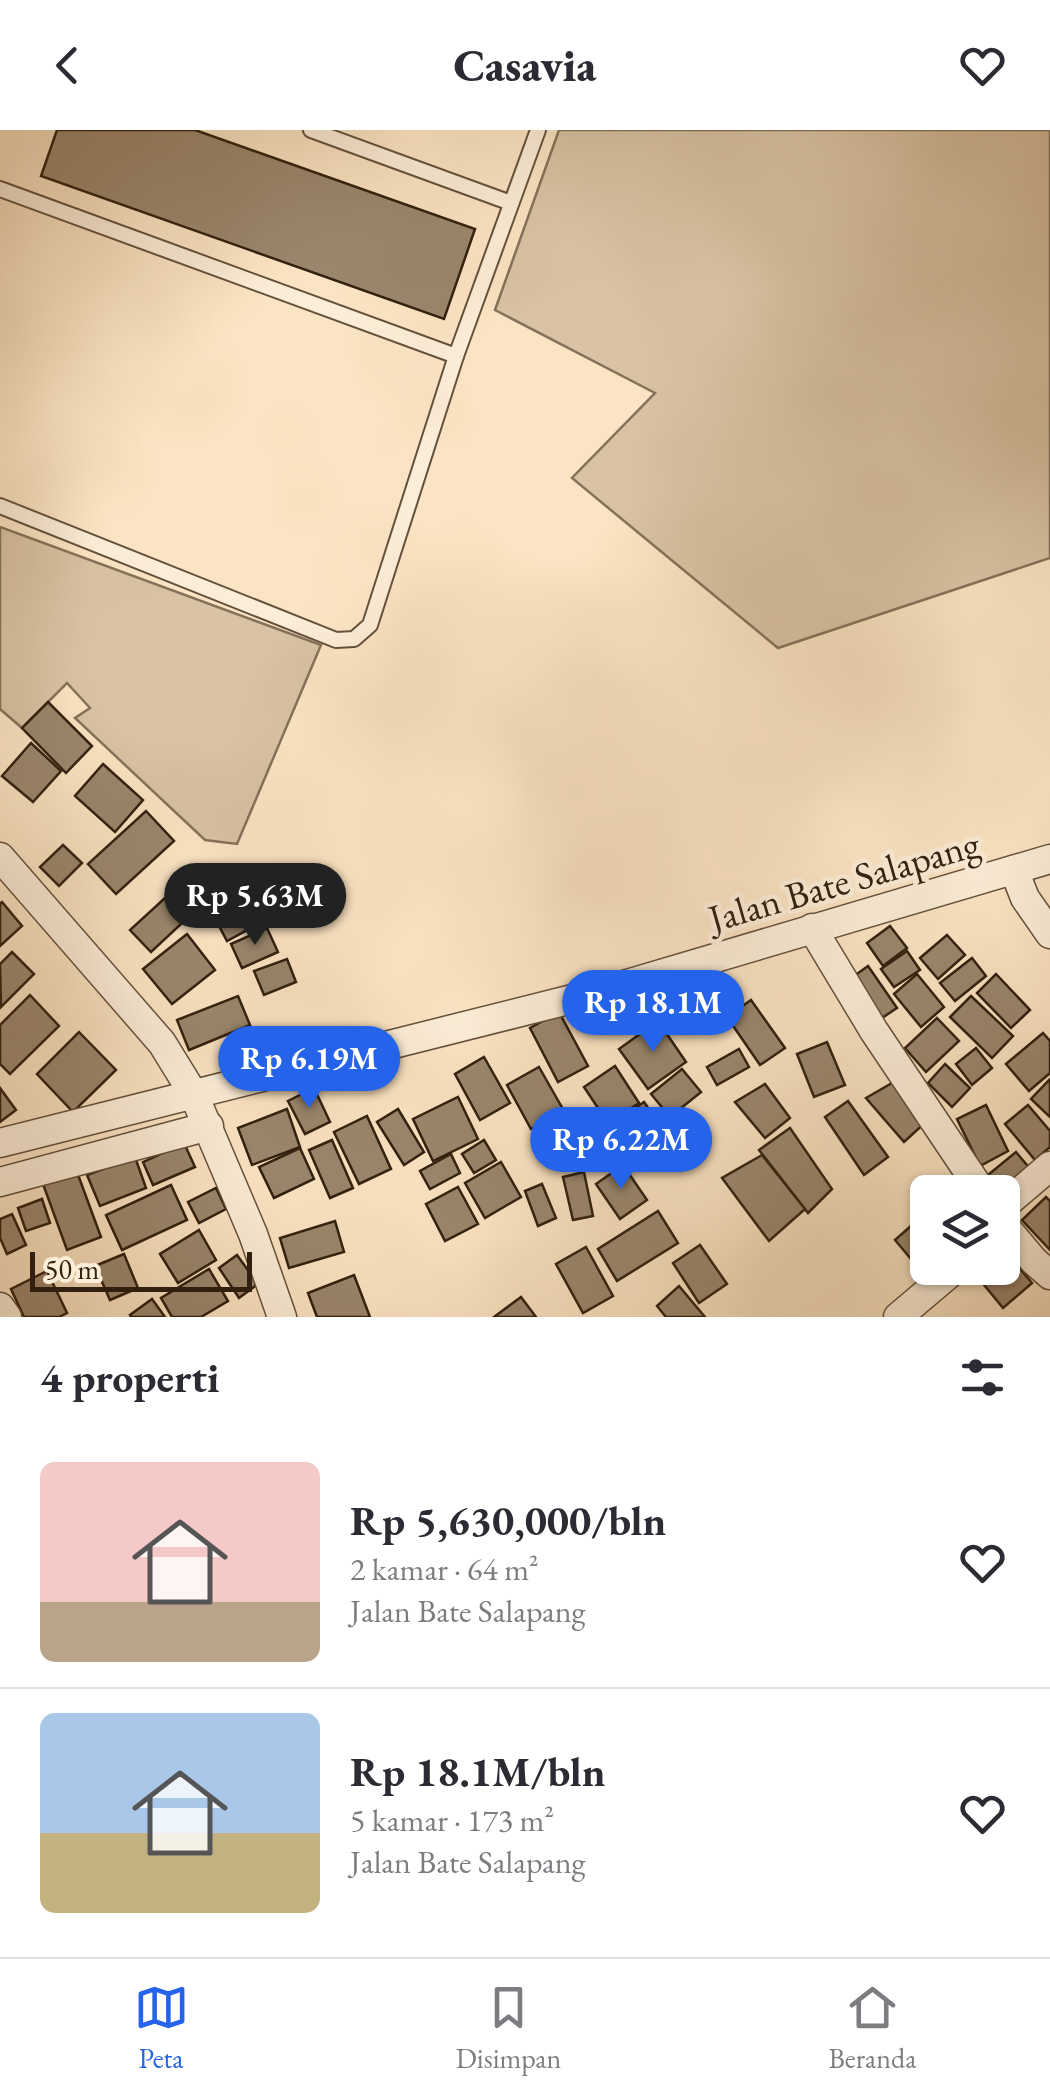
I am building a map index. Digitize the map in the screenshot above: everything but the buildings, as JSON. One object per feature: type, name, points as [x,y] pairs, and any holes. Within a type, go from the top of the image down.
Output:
[{"type":"street","points":[[0,857],[162,1043],[202,1111],[253,1234],[282,1317]]},
{"type":"street","name":"Jalan Bate Salapang","points":[[202,1111],[600,992],[818,939],[1019,883],[1050,859]]},
{"type":"street","points":[[1019,883],[1050,934]]},
{"type":"street","points":[[818,939],[971,1175]]},
{"type":"street","points":[[0,1143],[202,1111]]},
{"type":"street","points":[[0,1182],[202,1111]]},
{"type":"street","points":[[1020,1201],[1050,1166]]},
{"type":"street","points":[[1020,1243],[1050,1276]]},
{"type":"street","points":[[898,1317],[936,1285]]},
{"type":"street","points":[[0,1307],[7,1317]]},
{"type":"lane","points":[[312,130],[511,202]]},
{"type":"lane","points":[[0,506],[336,640],[354,638],[370,625],[456,356],[538,130]]},
{"type":"lane","points":[[0,189],[456,356]]},
{"type":"shaded area","points":[[559,130],[1050,130],[1050,558],[778,648],[572,478],[655,393],[495,310]]},
{"type":"shaded area","points":[[0,527],[321,645],[237,844],[205,840],[75,718],[90,708],[67,683],[22,728],[0,709]]}]
